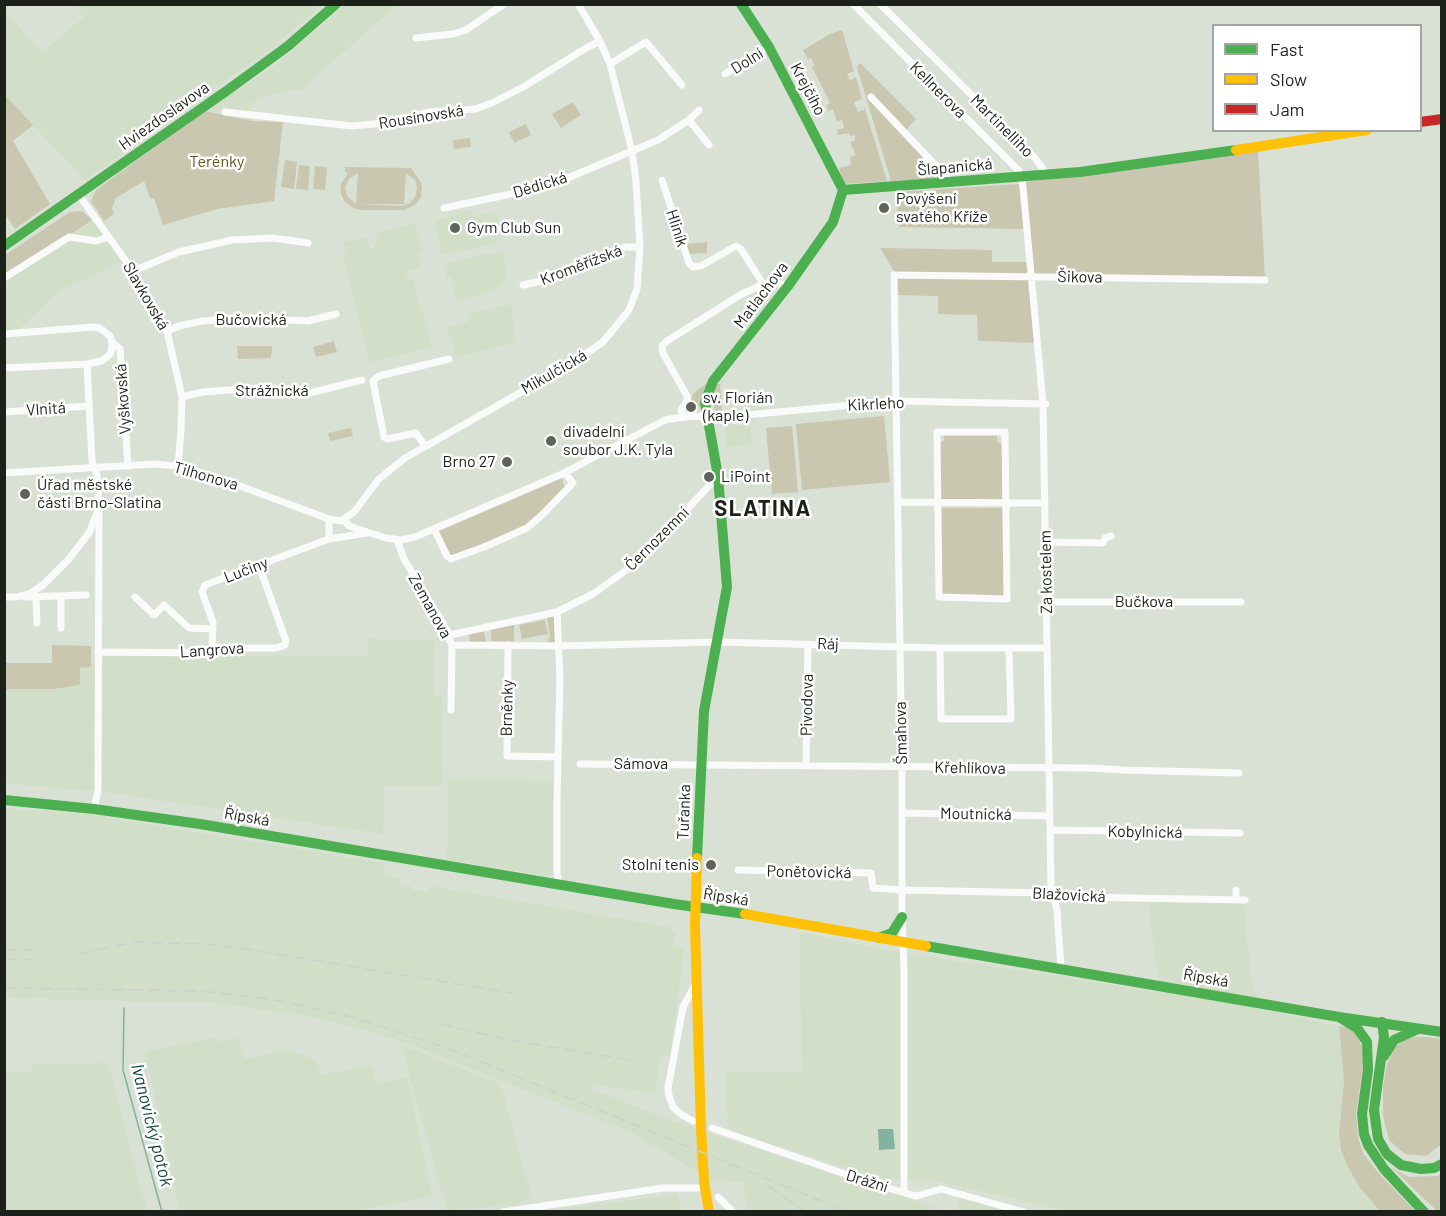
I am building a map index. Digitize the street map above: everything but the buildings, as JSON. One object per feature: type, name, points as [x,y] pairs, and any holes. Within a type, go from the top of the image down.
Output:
[{"type":"main road","name":"Hviezdoslavova","points":[[4,246],[279,53],[336,4]]},
{"type":"main road","name":"Krejčího","points":[[741,4],[769,47],[843,190]]},
{"type":"main road","points":[[1422,122],[1442,119]]},
{"type":"main road","name":"Šlapanická","points":[[843,190],[1070,172],[1161,162],[1354,132]]},
{"type":"main road","name":"Matlachova","points":[[706,417],[705,403],[713,381],[788,286],[833,222],[843,190]]},
{"type":"main road","name":"Tuřanka","points":[[706,417],[718,476],[727,587],[704,711],[695,907],[700,1096],[704,1181],[709,1212]]},
{"type":"main road","name":"Řípská","points":[[4,800],[94,809],[200,824],[1339,1017],[1442,1032]]},
{"type":"main road","points":[[878,938],[892,933],[902,917]]},
{"type":"main road","points":[[1339,1017],[1354,1025],[1365,1038],[1368,1070]]},
{"type":"main road","points":[[1382,1022],[1384,1037],[1374,1116],[1376,1133],[1381,1146],[1395,1161],[1408,1168],[1428,1169],[1442,1164]]},
{"type":"main road","points":[[1382,1022],[1375,1035],[1368,1070],[1362,1114],[1364,1134],[1368,1145],[1384,1169],[1424,1212]]},
{"type":"main road","points":[[1381,1064],[1394,1040],[1418,1029]]},
{"type":"street","points":[[416,38],[453,34],[466,30],[504,4]]},
{"type":"street","name":"Mikulčická","points":[[344,520],[354,512],[383,475],[425,446],[569,365],[609,337],[629,310],[637,289],[640,247],[632,151],[610,64],[600,41],[578,4]]},
{"type":"street","name":"Kellnerova","points":[[853,4],[1022,176]]},
{"type":"street","name":"Martinelliho","points":[[880,4],[1035,158],[1046,173]]},
{"type":"street","name":"Rousínovská","points":[[225,112],[352,126],[384,123],[429,112],[475,109],[525,86],[600,41]]},
{"type":"street","points":[[610,64],[646,42],[682,85]]},
{"type":"street","name":"Dolní","points":[[725,74],[769,47]]},
{"type":"street","points":[[871,98],[951,182]]},
{"type":"street","points":[[632,151],[658,140],[689,120],[699,110]]},
{"type":"street","points":[[689,120],[709,145]]},
{"type":"street","name":"Dědická","points":[[444,208],[549,186],[632,151]]},
{"type":"street","name":"Za kostelem","points":[[1022,176],[1045,404],[1050,830],[1052,894],[1057,910],[1062,969]]},
{"type":"street","name":"Hliník","points":[[662,180],[689,263],[693,267],[701,266],[736,246],[741,249],[763,284]]},
{"type":"street","name":"Slavkovská","points":[[79,195],[133,271],[167,331],[182,397],[182,431],[178,466]]},
{"type":"street","points":[[4,278],[69,237],[96,241],[109,237]]},
{"type":"street","points":[[133,271],[179,252],[232,240],[273,238],[308,243]]},
{"type":"street","name":"Kroměřížská","points":[[523,285],[554,278],[625,247],[640,247]]},
{"type":"street","name":"Šikova","points":[[894,275],[1266,280]]},
{"type":"street","name":"Šmahova","points":[[894,275],[904,943],[904,1192]]},
{"type":"street","points":[[683,417],[681,410],[687,401],[687,396],[663,353],[662,346],[740,295],[763,284],[775,282],[788,286]]},
{"type":"street","name":"Bučovická","points":[[167,331],[202,321],[250,318],[308,321],[336,314]]},
{"type":"street","name":"Vyškovská","points":[[4,334],[93,327],[105,331],[120,350],[128,466]]},
{"type":"street","points":[[4,368],[87,364],[101,361],[111,352],[112,342]]},
{"type":"street","points":[[425,446],[416,433],[385,438],[381,433],[373,382],[379,376],[449,359]]},
{"type":"street","name":"Vlnitá","points":[[87,364],[92,461],[96,468]]},
{"type":"street","name":"Strážnická","points":[[182,397],[203,392],[257,388],[310,393],[362,380]]},
{"type":"street","name":"Kikrleho","points":[[397,540],[415,537],[434,530],[565,473],[665,420],[683,417],[714,418],[895,401],[1045,404]]},
{"type":"street","name":"Vlnitá","points":[[4,412],[88,406]]},
{"type":"street","points":[[937,432],[1005,432],[1007,599],[939,597],[937,503],[937,432]]},
{"type":"street","name":"Tilhonova","points":[[4,473],[154,464],[178,466],[213,476],[329,519],[344,520],[349,526],[367,533],[397,540]]},
{"type":"street","points":[[94,809],[98,791],[99,506],[96,468]]},
{"type":"street","points":[[434,530],[451,560],[484,547],[527,528],[542,515],[573,483],[565,473]]},
{"type":"street","name":"Černozemní","points":[[450,636],[557,612],[593,594],[639,561],[718,476]]},
{"type":"street","points":[[898,502],[1045,503]]},
{"type":"street","points":[[17,597],[31,593],[68,560],[89,533],[99,506]]},
{"type":"street","points":[[329,519],[329,538]]},
{"type":"street","name":"Lučiny","points":[[212,648],[213,622],[202,592],[205,585],[329,538],[367,533]]},
{"type":"street","points":[[1046,543],[1103,543],[1105,538],[1110,536]]},
{"type":"street","name":"Zemanova","points":[[397,540],[404,560],[450,636],[452,645],[451,710]]},
{"type":"street","name":"Langrova","points":[[98,652],[207,653],[212,648],[276,648],[285,645],[286,640],[262,574]]},
{"type":"street","points":[[42,585],[48,597]]},
{"type":"street","points":[[61,596],[61,628]]},
{"type":"street","points":[[4,597],[86,596]]},
{"type":"street","points":[[36,597],[37,623]]},
{"type":"street","points":[[135,597],[154,615],[164,605],[189,628],[213,629]]},
{"type":"street","name":"Bučkova","points":[[1047,602],[1241,602]]},
{"type":"street","points":[[557,612],[560,646],[557,872],[559,885]]},
{"type":"street","points":[[452,645],[560,646],[717,642]]},
{"type":"street","name":"Ráj","points":[[717,642],[940,648],[1043,648]]},
{"type":"street","name":"Pivodova","points":[[806,766],[808,644]]},
{"type":"street","name":"Brněnky","points":[[508,645],[507,756],[558,757]]},
{"type":"street","points":[[940,648],[941,719],[1011,720],[1009,649]]},
{"type":"street","name":"Sámova","points":[[580,764],[701,765]]},
{"type":"street","name":"Křehlíkova","points":[[701,765],[1051,768],[1239,773]]},
{"type":"street","name":"Moutnická","points":[[902,813],[1050,816]]},
{"type":"street","name":"Kobylnická","points":[[1050,830],[1240,833]]},
{"type":"street","name":"Ponětovická","points":[[738,870],[871,873],[873,888],[903,890]]},
{"type":"street","name":"Blažovická","points":[[903,890],[1052,894],[1077,897],[1245,900]]},
{"type":"street","points":[[1236,890],[1236,900]]},
{"type":"street","points":[[689,1120],[673,1107],[668,1088],[683,1006],[697,983]]},
{"type":"street","name":"Drážní","points":[[712,1128],[868,1182],[917,1196],[941,1189],[1024,1212]]},
{"type":"street","points":[[502,1212],[663,1188],[698,1188]]},
{"type":"street","points":[[718,1197],[733,1212]]},
{"type":"shaded area","points":[[75,5],[323,5],[269,50],[85,180],[5,95],[5,12],[42,52],[84,17]]},
{"type":"shaded area","points":[[345,5],[397,5],[302,89],[266,96],[250,104],[252,121],[205,111],[274,66]]},
{"type":"shaded area","points":[[471,210],[473,217],[496,212],[500,237],[496,243],[442,255],[435,220]]},
{"type":"shaded area","points":[[92,220],[104,221],[128,259],[59,291],[19,329],[5,332],[5,278]]},
{"type":"shaded area","points":[[415,223],[423,252],[419,254],[422,267],[406,271],[408,280],[413,279],[432,347],[369,362],[343,254],[346,253],[344,242],[366,237],[370,249],[378,243],[376,234]]},
{"type":"shaded area","points":[[503,251],[507,280],[482,295],[461,301],[456,299],[451,276],[447,277],[444,263]]},
{"type":"shaded area","points":[[511,304],[516,340],[514,343],[458,357],[455,355],[447,327],[468,322],[467,315]]},
{"type":"shaded area","points":[[758,418],[758,420],[750,421],[752,444],[727,447],[724,421],[735,420],[737,426],[745,425],[745,419]]},
{"type":"shaded area","points":[[368,639],[435,640],[434,696],[442,696],[443,785],[385,786],[383,834],[98,791],[5,783],[5,689],[54,689],[80,685],[80,668],[91,667],[91,664],[102,664],[103,655],[367,656]]},
{"type":"shaded area","points":[[448,780],[554,781],[554,870],[545,876],[447,859]]},
{"type":"shaded area","points":[[4,808],[86,814],[384,863],[383,875],[399,878],[398,884],[411,886],[412,890],[428,892],[430,886],[669,927],[676,934],[674,946],[683,948],[683,961],[670,1055],[661,1054],[655,1093],[595,1085],[594,1088],[583,1086],[673,1121],[892,1194],[895,1193],[942,1211],[748,1211],[742,1182],[710,1179],[629,1131],[409,1044],[303,1015],[216,1003],[5,998]]},
{"type":"shaded area","points":[[1148,902],[1243,903],[1253,992],[1257,993],[1259,1009],[1339,1026],[1344,1081],[1339,1133],[1341,1150],[1360,1188],[1380,1211],[1068,1211],[932,1180],[878,1178],[731,1131],[728,1126],[725,1079],[728,1073],[731,1071],[802,1073],[799,932],[908,954],[1160,993]]},
{"type":"shaded area","points":[[217,1037],[219,1042],[233,1038],[239,1040],[245,1059],[289,1050],[317,1061],[321,1075],[372,1065],[376,1084],[407,1077],[432,1196],[356,1211],[180,1211],[145,1052]]},
{"type":"shaded area","points":[[401,1045],[496,1082],[502,1089],[532,1199],[523,1199],[517,1204],[447,1211]]},
{"type":"shaded area","points":[[108,1063],[147,1211],[5,1211],[5,1072],[32,1072],[32,1064]]},
{"type":"shaded area","points":[[878,1129],[893,1129],[895,1149],[879,1150]]},
{"type":"shaded area","points":[[677,1194],[681,1211],[543,1211]]},
{"type":"shaded area","points":[[960,1197],[1004,1210],[1010,1211],[955,1212]]},
{"type":"green space","points":[[842,30],[854,71],[847,74],[850,80],[856,77],[862,99],[854,102],[858,112],[864,110],[864,106],[887,181],[843,184],[839,168],[851,165],[850,157],[856,155],[850,142],[855,141],[855,135],[850,136],[849,133],[838,135],[837,130],[844,128],[842,120],[837,121],[833,109],[828,111],[826,105],[830,103],[812,67],[815,65],[803,50],[830,34]]},
{"type":"green space","points":[[860,63],[916,119],[905,131],[948,177],[891,181],[857,67]]},
{"type":"green space","points":[[5,95],[33,125],[13,141],[50,204],[15,229],[5,214]]},
{"type":"green space","points":[[573,102],[581,115],[561,128],[552,114]]},
{"type":"green space","name":"Terénky","points":[[205,111],[252,121],[283,122],[274,201],[217,209],[163,225],[154,198],[150,198],[144,181],[116,198],[112,208],[114,214],[104,221],[91,201],[96,190]]},
{"type":"green space","points":[[526,124],[531,135],[514,143],[509,132]]},
{"type":"green space","points":[[470,138],[471,147],[454,149],[453,140]]},
{"type":"green space","points":[[1258,151],[1265,278],[1035,276],[1038,343],[978,341],[977,315],[938,314],[938,296],[896,295],[895,273],[880,248],[992,250],[992,262],[1028,262],[1023,182]]},
{"type":"green space","points":[[285,160],[297,162],[294,189],[281,187]]},
{"type":"green space","points":[[299,165],[310,166],[308,190],[296,189]]},
{"type":"green space","points":[[315,166],[327,167],[325,190],[313,189]]},
{"type":"green space","points":[[345,167],[411,168],[422,184],[421,197],[415,205],[404,210],[353,208],[345,202],[341,194],[341,184],[348,173],[345,172]],"holes":[[[358,173],[356,203],[356,204],[347,196],[345,188],[349,179]],[[406,173],[415,180],[417,188],[415,197],[410,203],[401,206],[357,204],[404,204]]]},
{"type":"green space","points":[[1019,184],[1024,229],[899,227],[896,192]]},
{"type":"green space","points":[[82,211],[92,220],[5,278],[5,255],[70,212]]},
{"type":"green space","points":[[707,242],[707,253],[689,254],[685,244]]},
{"type":"green space","points":[[334,341],[337,352],[316,357],[313,347]]},
{"type":"green space","points":[[237,346],[272,346],[271,358],[238,359]]},
{"type":"green space","points":[[708,382],[699,408],[695,411],[685,411],[693,394]]},
{"type":"green space","points":[[717,384],[720,384],[722,412],[715,413],[713,403]]},
{"type":"green space","points":[[884,416],[890,482],[802,490],[796,424]]},
{"type":"green space","points":[[792,426],[798,492],[772,494],[766,428]]},
{"type":"green space","points":[[351,428],[353,436],[330,441],[328,433]]},
{"type":"green space","points":[[944,432],[997,433],[997,442],[1005,446],[1005,500],[939,500],[938,445],[944,440]]},
{"type":"green space","points":[[562,478],[565,491],[527,527],[452,557],[437,532]]},
{"type":"green space","points":[[941,508],[1003,508],[1005,597],[940,594]]},
{"type":"green space","points":[[554,615],[559,642],[547,642],[550,637],[547,616]]},
{"type":"green space","points":[[545,620],[548,634],[522,639],[519,625]]},
{"type":"green space","points":[[514,624],[514,641],[491,641],[491,629]]},
{"type":"green space","points":[[484,631],[486,642],[470,642],[469,634]]},
{"type":"green space","points":[[52,645],[91,646],[91,667],[80,668],[80,685],[54,689],[5,689],[5,663],[52,663]]},
{"type":"green space","points":[[1339,1026],[1354,1029],[1365,1053],[1356,1113],[1358,1138],[1364,1155],[1415,1211],[1380,1211],[1360,1188],[1341,1150],[1339,1133],[1344,1081]]},
{"type":"green space","points":[[1414,1037],[1441,1039],[1442,1144],[1426,1156],[1405,1154],[1389,1140],[1383,1116],[1383,1087],[1386,1068],[1394,1048]]},
{"type":"green space","points":[[1392,1168],[1409,1177],[1438,1176],[1441,1173],[1441,1211],[1437,1211]]},
{"type":"waterway","name":"Ivanovický potok","points":[[124,1008],[123,1070],[162,1212]]},
{"type":"railway","points":[[80,954],[133,942],[206,944],[513,993]]},
{"type":"railway","points":[[4,950],[34,950]]},
{"type":"railway","points":[[4,959],[41,960]]},
{"type":"railway","points":[[4,988],[202,991],[275,1000],[356,1018],[452,1050],[848,1212]]},
{"type":"railway","points":[[441,1024],[509,1040],[636,1061]]},
{"type":"railway","points":[[768,1186],[806,1212]]},
{"type":"traffic: fast","points":[[4,246],[225,92],[288,46],[336,4]]},
{"type":"traffic: fast","points":[[741,4],[769,47],[843,190]]},
{"type":"traffic: fast","points":[[843,190],[1080,172],[1236,150]]},
{"type":"traffic: fast","points":[[697,858],[704,711],[727,587],[718,476],[705,403],[713,381],[788,286],[833,222],[843,190]]},
{"type":"traffic: fast","points":[[4,800],[94,809],[200,824],[745,914]]},
{"type":"traffic: fast","points":[[879,938],[892,933],[902,917]]},
{"type":"traffic: fast","points":[[926,946],[1339,1017],[1442,1032]]},
{"type":"traffic: fast","points":[[1339,1017],[1357,1028],[1367,1042],[1368,1070],[1362,1114],[1364,1134],[1368,1145],[1384,1169],[1424,1212]]},
{"type":"traffic: fast","points":[[1382,1022],[1384,1037],[1374,1110],[1378,1139],[1387,1154],[1401,1165],[1421,1169],[1434,1168],[1442,1164]]},
{"type":"traffic: fast","points":[[1384,1056],[1394,1040],[1418,1029]]},
{"type":"traffic: slow","points":[[1236,150],[1354,132]]},
{"type":"traffic: slow","points":[[697,858],[695,926],[701,1129],[704,1181],[709,1212]]},
{"type":"traffic: slow","points":[[745,914],[926,946]]},
{"type":"traffic: jam","points":[[1422,122],[1442,119]]},
{"type":"place","name":"Povýšení svatého Kříže","points":[[884,208]]},
{"type":"place","name":"Gym Club Sun","points":[[455,228]]},
{"type":"place","name":"sv. Florián (kaple)","points":[[691,407]]},
{"type":"place","name":"divadelní soubor J.K. Tyla","points":[[551,441]]},
{"type":"place","name":"Brno 27","points":[[507,462]]},
{"type":"place","name":"LiPoint","points":[[709,477]]},
{"type":"place","name":"Úřad městské části Brno-Slatina","points":[[25,494]]},
{"type":"place","name":"Stolní tenis","points":[[711,865]]},
{"type":"district","name":"SLATINA","points":[[763,509]]}]
